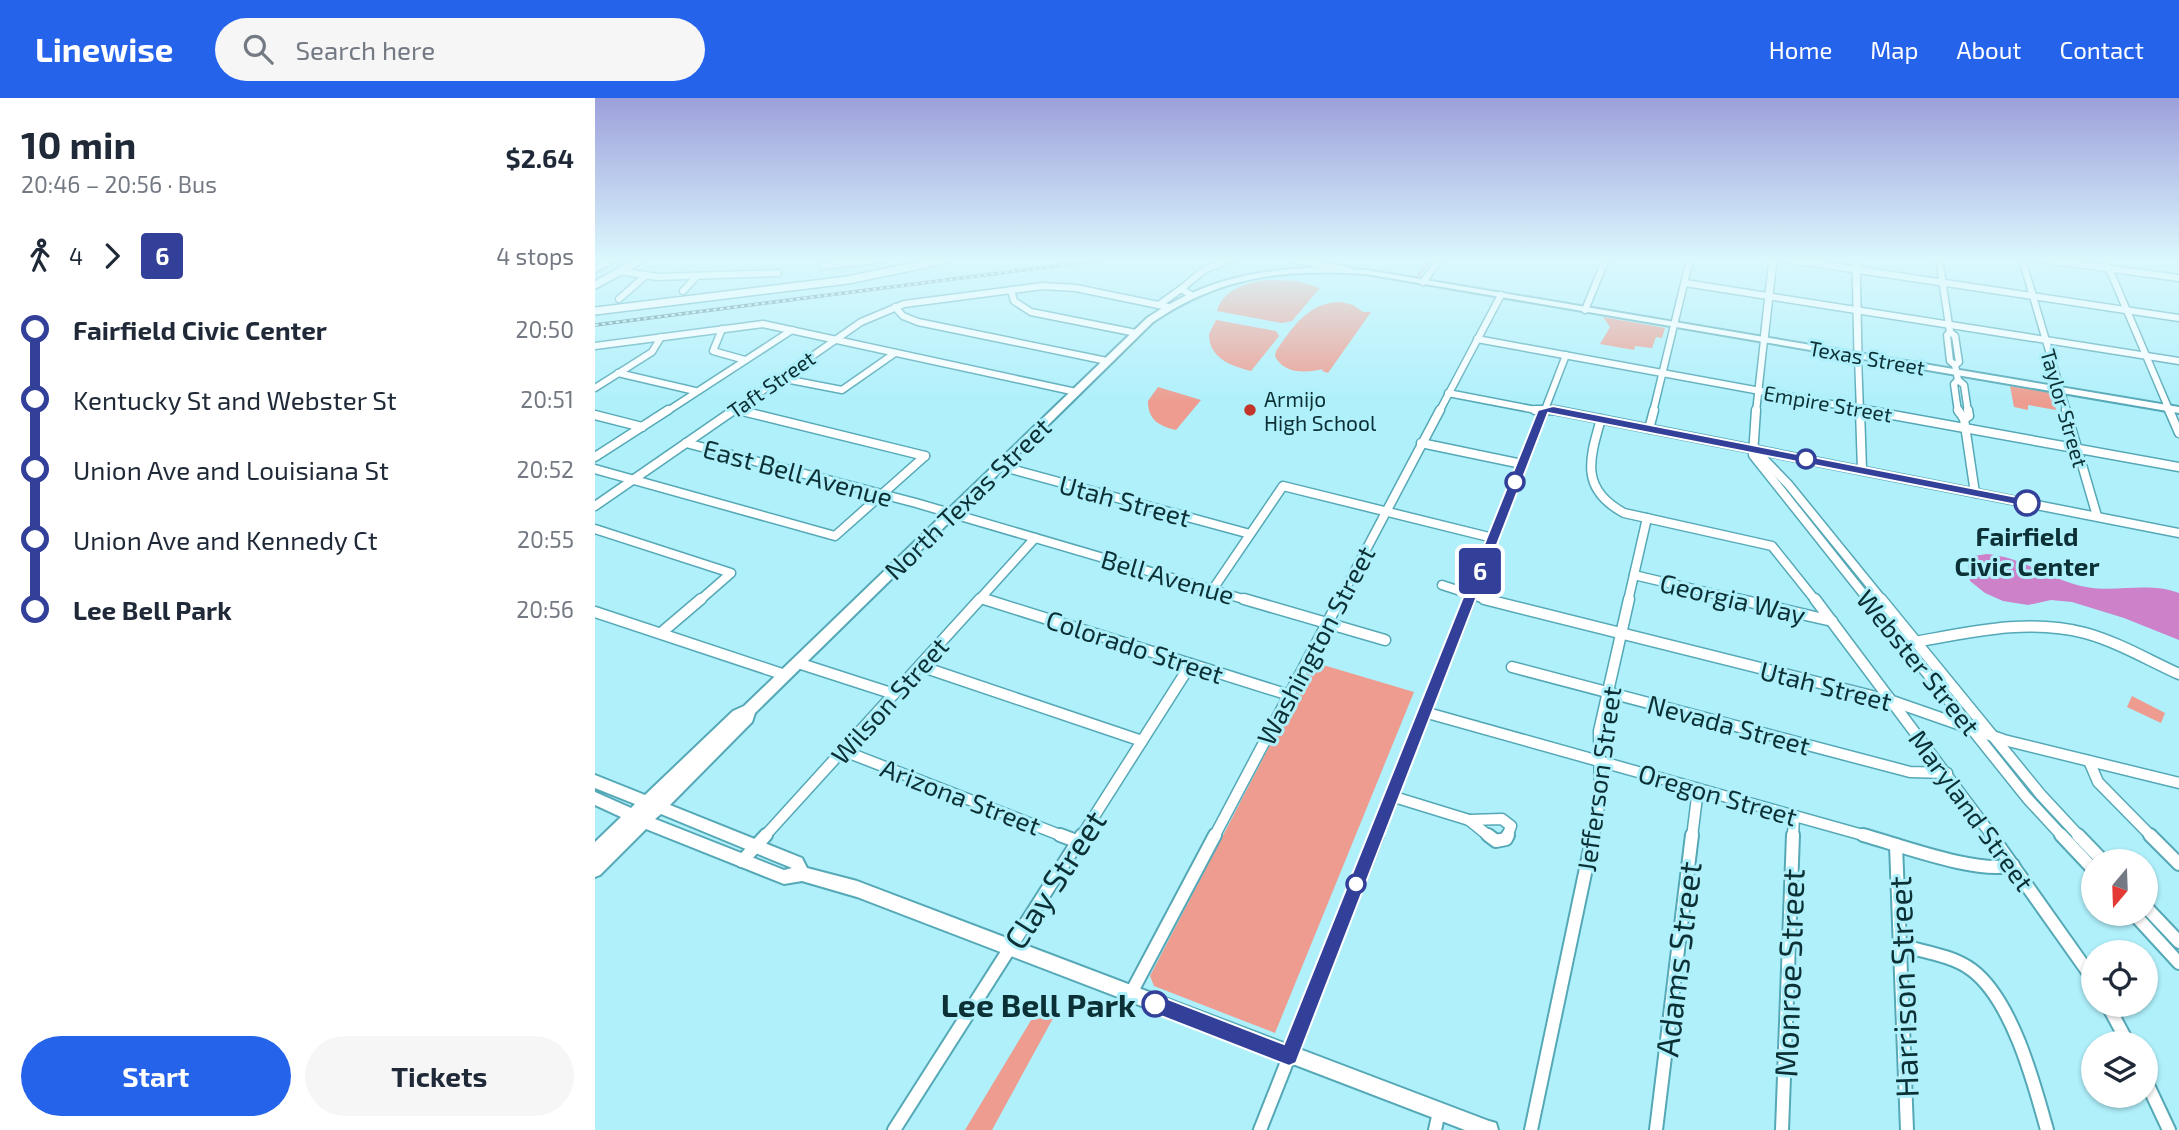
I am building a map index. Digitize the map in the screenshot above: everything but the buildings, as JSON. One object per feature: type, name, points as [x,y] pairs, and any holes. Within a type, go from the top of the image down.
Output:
[{"type":"main road","name":"North Texas Street","points":[[595,852],[652,805],[738,715],[749,710],[798,663],[1162,307]]},
{"type":"main road","name":"Texas Street","points":[[1569,307],[2173,409]]},
{"type":"main road","points":[[595,781],[797,863],[802,874]]},
{"type":"main road","points":[[595,798],[784,877],[802,874],[857,889],[1289,1056],[1437,1121],[1489,1130]]},
{"type":"main road","name":"North Texas Street","points":[[595,870],[638,817]]},
{"type":"street","points":[[595,313],[641,307]]},
{"type":"street","points":[[895,307],[903,316],[918,322],[1107,361]]},
{"type":"street","name":"Taft Street","points":[[595,506],[835,339],[867,318],[895,307]]},
{"type":"street","points":[[1024,307],[1031,312],[1136,333]]},
{"type":"street","name":"Washington Street","points":[[1130,995],[1494,307]]},
{"type":"street","points":[[1649,429],[1679,307]]},
{"type":"street","points":[[1753,449],[1767,307]]},
{"type":"street","points":[[1839,307],[1949,328],[2179,361]]},
{"type":"street","points":[[1946,307],[1950,361],[1957,373],[1954,383],[1958,414],[1964,419],[1966,428],[1975,492]]},
{"type":"street","name":"Taylor Street","points":[[2036,307],[2097,516]]},
{"type":"street","points":[[2107,307],[2179,318]]},
{"type":"street","points":[[2125,307],[2173,409],[2179,433]]},
{"type":"street","points":[[1857,310],[1861,470]]},
{"type":"street","points":[[595,346],[763,324],[1076,392]]},
{"type":"street","points":[[722,329],[715,353],[745,360]]},
{"type":"street","points":[[595,457],[792,330]]},
{"type":"street","points":[[595,388],[652,352],[661,337]]},
{"type":"street","name":"Empire Street","points":[[1477,339],[2179,467]]},
{"type":"street","points":[[780,378],[842,390],[895,353]]},
{"type":"street","points":[[1260,1130],[1566,355]]},
{"type":"street","points":[[618,373],[695,391]]},
{"type":"street","points":[[1448,393],[1601,419],[2179,533]]},
{"type":"street","points":[[595,469],[835,536],[925,456],[735,409]]},
{"type":"street","points":[[595,415],[642,427]]},
{"type":"street","points":[[1601,419],[1590,458],[1595,491],[1612,508],[1647,518]]},
{"type":"street","name":"East Bell Avenue","points":[[685,443],[951,513]]},
{"type":"street","points":[[1421,443],[1522,464]]},
{"type":"street","name":"Webster Street","points":[[1753,449],[1775,469],[2041,795],[2092,849]]},
{"type":"street","name":"Webster Street","points":[[1753,449],[1754,456],[2027,798],[2081,856]]},
{"type":"street","points":[[1775,469],[1779,460],[1793,457]]},
{"type":"street","name":"Utah Street","points":[[1000,466],[1250,534]]},
{"type":"street","points":[[1213,589],[1283,486],[1493,538]]},
{"type":"street","name":"Bell Avenue","points":[[951,513],[1385,640]]},
{"type":"street","name":"Jefferson Street","points":[[1531,1130],[1600,801],[1599,731],[1647,518]]},
{"type":"street","name":"Maryland Street","points":[[1647,518],[1772,546],[1780,553],[1947,773],[2081,962]]},
{"type":"street","points":[[595,530],[731,573],[661,633]]},
{"type":"street","name":"Wilson Street","points":[[743,861],[1035,538]]},
{"type":"street","name":"Georgia Way","points":[[1634,575],[1832,621]]},
{"type":"street","name":"Utah Street","points":[[1442,585],[1622,634],[1892,701],[1993,736],[2179,783]]},
{"type":"street","name":"Colorado Street","points":[[981,598],[1289,695]]},
{"type":"street","points":[[595,612],[785,675]]},
{"type":"street","points":[[1904,644],[1988,630],[2031,627],[2068,629],[2107,641],[2179,674]]},
{"type":"street","points":[[798,663],[894,694]]},
{"type":"street","name":"Clay Street","points":[[894,1130],[1191,664]]},
{"type":"street","points":[[920,666],[1142,741]]},
{"type":"street","name":"Nevada Street","points":[[1512,667],[1910,772],[1947,773]]},
{"type":"street","name":"Oregon Street","points":[[1424,712],[1896,845],[1987,868],[2000,869],[2013,865]]},
{"type":"street","name":"Arizona Street","points":[[844,751],[1079,842]]},
{"type":"street","points":[[2089,761],[2098,782],[2179,864]]},
{"type":"street","name":"Adams Street","points":[[1656,1130],[1698,789]]},
{"type":"street","points":[[1391,796],[1469,820]]},
{"type":"street","name":"Monroe Street","points":[[1782,1130],[1794,816]]},
{"type":"street","name":"Harrison Street","points":[[1896,845],[1907,1130]]},
{"type":"street","points":[[2158,920],[2179,942]]},
{"type":"street","points":[[2145,926],[2179,963]]},
{"type":"street","points":[[1900,945],[1970,968],[1984,979],[1995,995],[2023,1057],[2047,1130]]},
{"type":"street","points":[[2158,1107],[2169,1130]]},
{"type":"shaded area","points":[[1218,307],[1304,307],[1292,321],[1282,323],[1217,311]]},
{"type":"shaded area","points":[[1317,307],[1356,307],[1363,312],[1371,312],[1328,373],[1322,371],[1323,369],[1289,369],[1275,356],[1289,333]]},
{"type":"shaded area","points":[[1603,317],[1665,328],[1662,338],[1656,337],[1652,348],[1635,346],[1634,350],[1600,344],[1610,327]]},
{"type":"shaded area","points":[[1216,320],[1276,331],[1279,336],[1251,371],[1222,360],[1217,355],[1209,334]]},
{"type":"shaded area","points":[[2010,386],[2051,393],[2056,410],[2028,405],[2028,410],[2014,407]]},
{"type":"shaded area","points":[[1158,387],[1201,400],[1176,430],[1160,424],[1150,413],[1148,401]]},
{"type":"shaded area","points":[[1987,554],[2023,563],[2081,586],[2106,589],[2154,588],[2179,593],[2179,640],[2124,618],[2072,602],[2051,600],[2028,605],[2003,601],[1985,593],[1970,581],[1967,557]]},
{"type":"shaded area","name":"Lee Bell Park","points":[[1313,662],[1414,692],[1275,1033],[1154,986],[1150,976]]},
{"type":"shaded area","points":[[2132,696],[2165,713],[2161,723],[2127,707]]},
{"type":"shaded area","points":[[1043,1004],[1057,1011],[992,1130],[965,1130],[1039,1007]]},
{"type":"railway","points":[[595,325],[734,307]]},
{"type":"bus line","name":"6","points":[[1155,1004],[1289,1056],[1544,410],[2027,503]]},
{"type":"place","name":"Armijo High School","points":[[1250,410]]},
{"type":"place","name":"Fairfield Civic Center","points":[[2027,503]]},
{"type":"place","name":"Lee Bell Park","points":[[1155,1004]]}]
